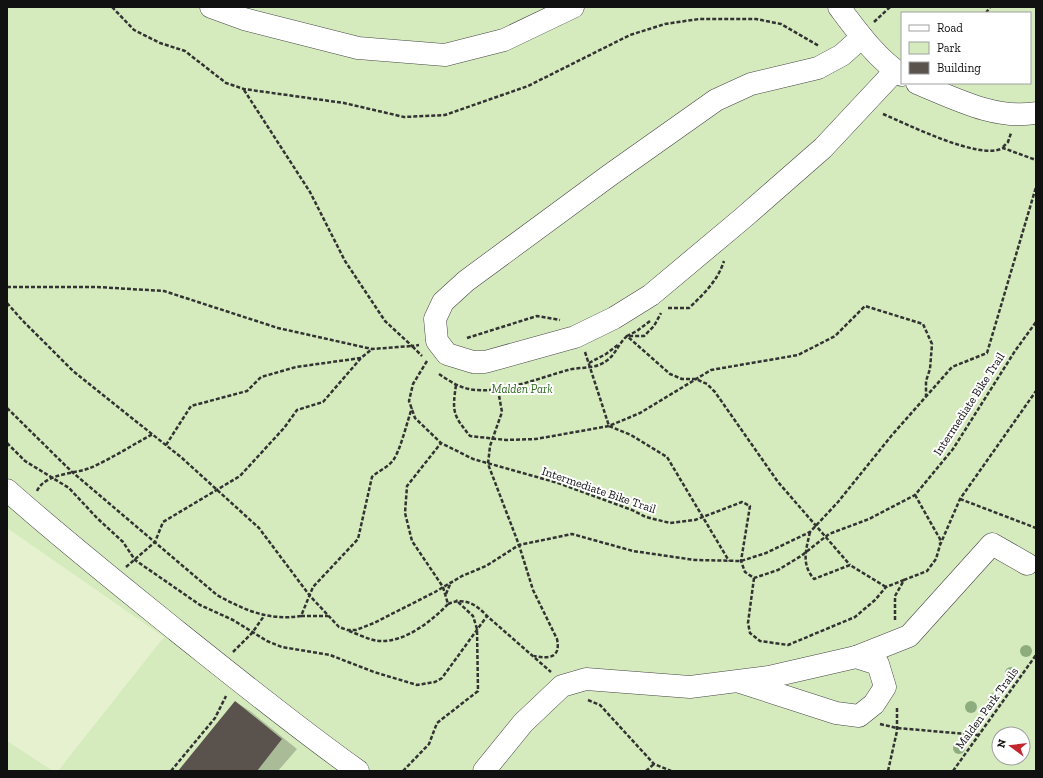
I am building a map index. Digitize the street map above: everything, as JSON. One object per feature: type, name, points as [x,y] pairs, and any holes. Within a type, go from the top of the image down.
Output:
[{"type":"lane","points":[[211,7],[244,19],[358,48],[445,55],[504,40],[573,7]]},
{"type":"lane","points":[[839,7],[862,37],[898,73],[823,148],[743,218],[651,295],[614,318],[579,335],[485,362],[472,362],[447,354],[437,341],[435,319],[443,302],[466,282],[610,175],[716,100],[751,84],[818,68],[842,55],[862,37]]},
{"type":"lane","points":[[919,84],[971,105],[1008,114],[1036,113]]},
{"type":"lane","points":[[7,490],[111,578],[227,672],[321,745],[358,771]]},
{"type":"lane","points":[[484,771],[524,723],[562,686],[586,679],[690,687],[769,677],[856,657],[908,636],[992,544],[1026,564]]},
{"type":"lane","points":[[737,682],[836,714],[859,716],[874,704],[884,687],[878,664],[856,657]]},
{"type":"path","points":[[244,89],[310,192],[349,267],[385,322],[412,346]]},
{"type":"path","points":[[347,630],[356,630],[374,624],[451,582],[486,566],[519,546],[572,534],[633,551],[695,560],[730,562],[741,561],[766,553],[810,532],[838,502],[892,435],[952,367],[987,353],[1036,187]]},
{"type":"path","points":[[7,287],[97,287],[164,291],[278,328],[372,349],[412,346]]},
{"type":"path","points":[[7,303],[73,371],[153,434],[259,528],[310,596],[339,627],[379,641],[403,637],[438,614],[448,604],[456,600],[473,604],[566,685],[582,697],[600,705],[654,764],[671,771]]},
{"type":"path","points":[[456,385],[453,403],[456,418],[470,436],[493,439],[536,438],[609,426],[640,413],[712,370],[798,355],[834,336],[865,306],[923,324],[932,344],[930,368],[926,381],[926,396]]},
{"type":"path","points":[[437,341],[461,340],[537,316],[564,320],[579,335],[609,426]]},
{"type":"path","name":"Intermediate Bike Trail","points":[[754,578],[778,570],[806,552],[825,537],[870,519],[915,495],[953,449],[1015,351],[1036,322]]},
{"type":"path","points":[[627,336],[652,356],[670,374],[682,379],[696,379],[707,384],[715,392],[778,482],[825,537],[850,565],[886,586]]},
{"type":"path","points":[[589,363],[606,354],[620,342]]},
{"type":"path","name":"Intermediate Bike Trail","points":[[412,346],[427,361],[413,384],[409,401],[415,418],[441,443],[473,459],[558,483],[632,510],[646,517],[670,523],[702,518],[742,502],[750,506],[741,561]]},
{"type":"path","points":[[111,578],[135,560],[155,542],[163,522],[240,476],[284,428],[297,410],[323,402],[361,358],[372,349]]},
{"type":"path","points":[[166,445],[191,406],[247,391],[261,377],[296,367],[361,358]]},
{"type":"path","points":[[498,390],[502,412],[490,446],[488,464],[519,546],[533,590],[557,639],[558,647],[554,655],[547,658],[533,656]]},
{"type":"path","points":[[301,616],[313,587],[358,539],[372,477],[378,471],[386,468],[394,458],[412,407]]},
{"type":"path","points":[[7,408],[71,471],[217,595],[237,606],[264,616],[286,618],[301,616],[328,616]]},
{"type":"path","points":[[609,426],[631,435],[667,457],[702,518],[730,562]]},
{"type":"path","points":[[53,478],[71,471],[89,468],[153,434]]},
{"type":"path","points":[[7,443],[25,460],[69,488],[97,518],[124,542],[135,560],[200,605],[233,620],[252,633],[282,647],[330,655],[374,672],[417,685],[435,682],[442,678],[487,616]]},
{"type":"path","points":[[441,443],[407,486],[405,513],[412,541],[443,587],[448,604]]},
{"type":"path","points":[[915,495],[940,538],[940,545]]},
{"type":"path","points":[[960,499],[1036,528]]},
{"type":"path","points":[[810,532],[806,552],[807,570],[814,579],[850,565]]},
{"type":"path","points":[[741,561],[745,572],[754,578],[748,623],[750,633],[760,641],[788,645],[855,617],[875,600],[886,586],[904,580]]},
{"type":"path","points":[[446,595],[451,582]]},
{"type":"path","points":[[403,771],[429,744],[437,723],[478,691],[477,629],[473,616],[456,600]]},
{"type":"path","points":[[171,771],[215,718],[227,672],[264,616]]},
{"type":"path","name":"Malden Park Trails","points":[[953,771],[1036,655]]},
{"type":"path","points":[[859,716],[897,728],[979,735]]},
{"type":"path","points":[[646,771],[654,764]]},
{"type":"green space","name":"Malden Park","points":[[7,7],[1036,7],[1036,771],[7,771]]},
{"type":"green space","points":[[7,528],[164,637],[58,771],[53,771],[7,741]]},
{"type":"building","points":[[235,701],[282,739],[257,771],[178,771]]}]
